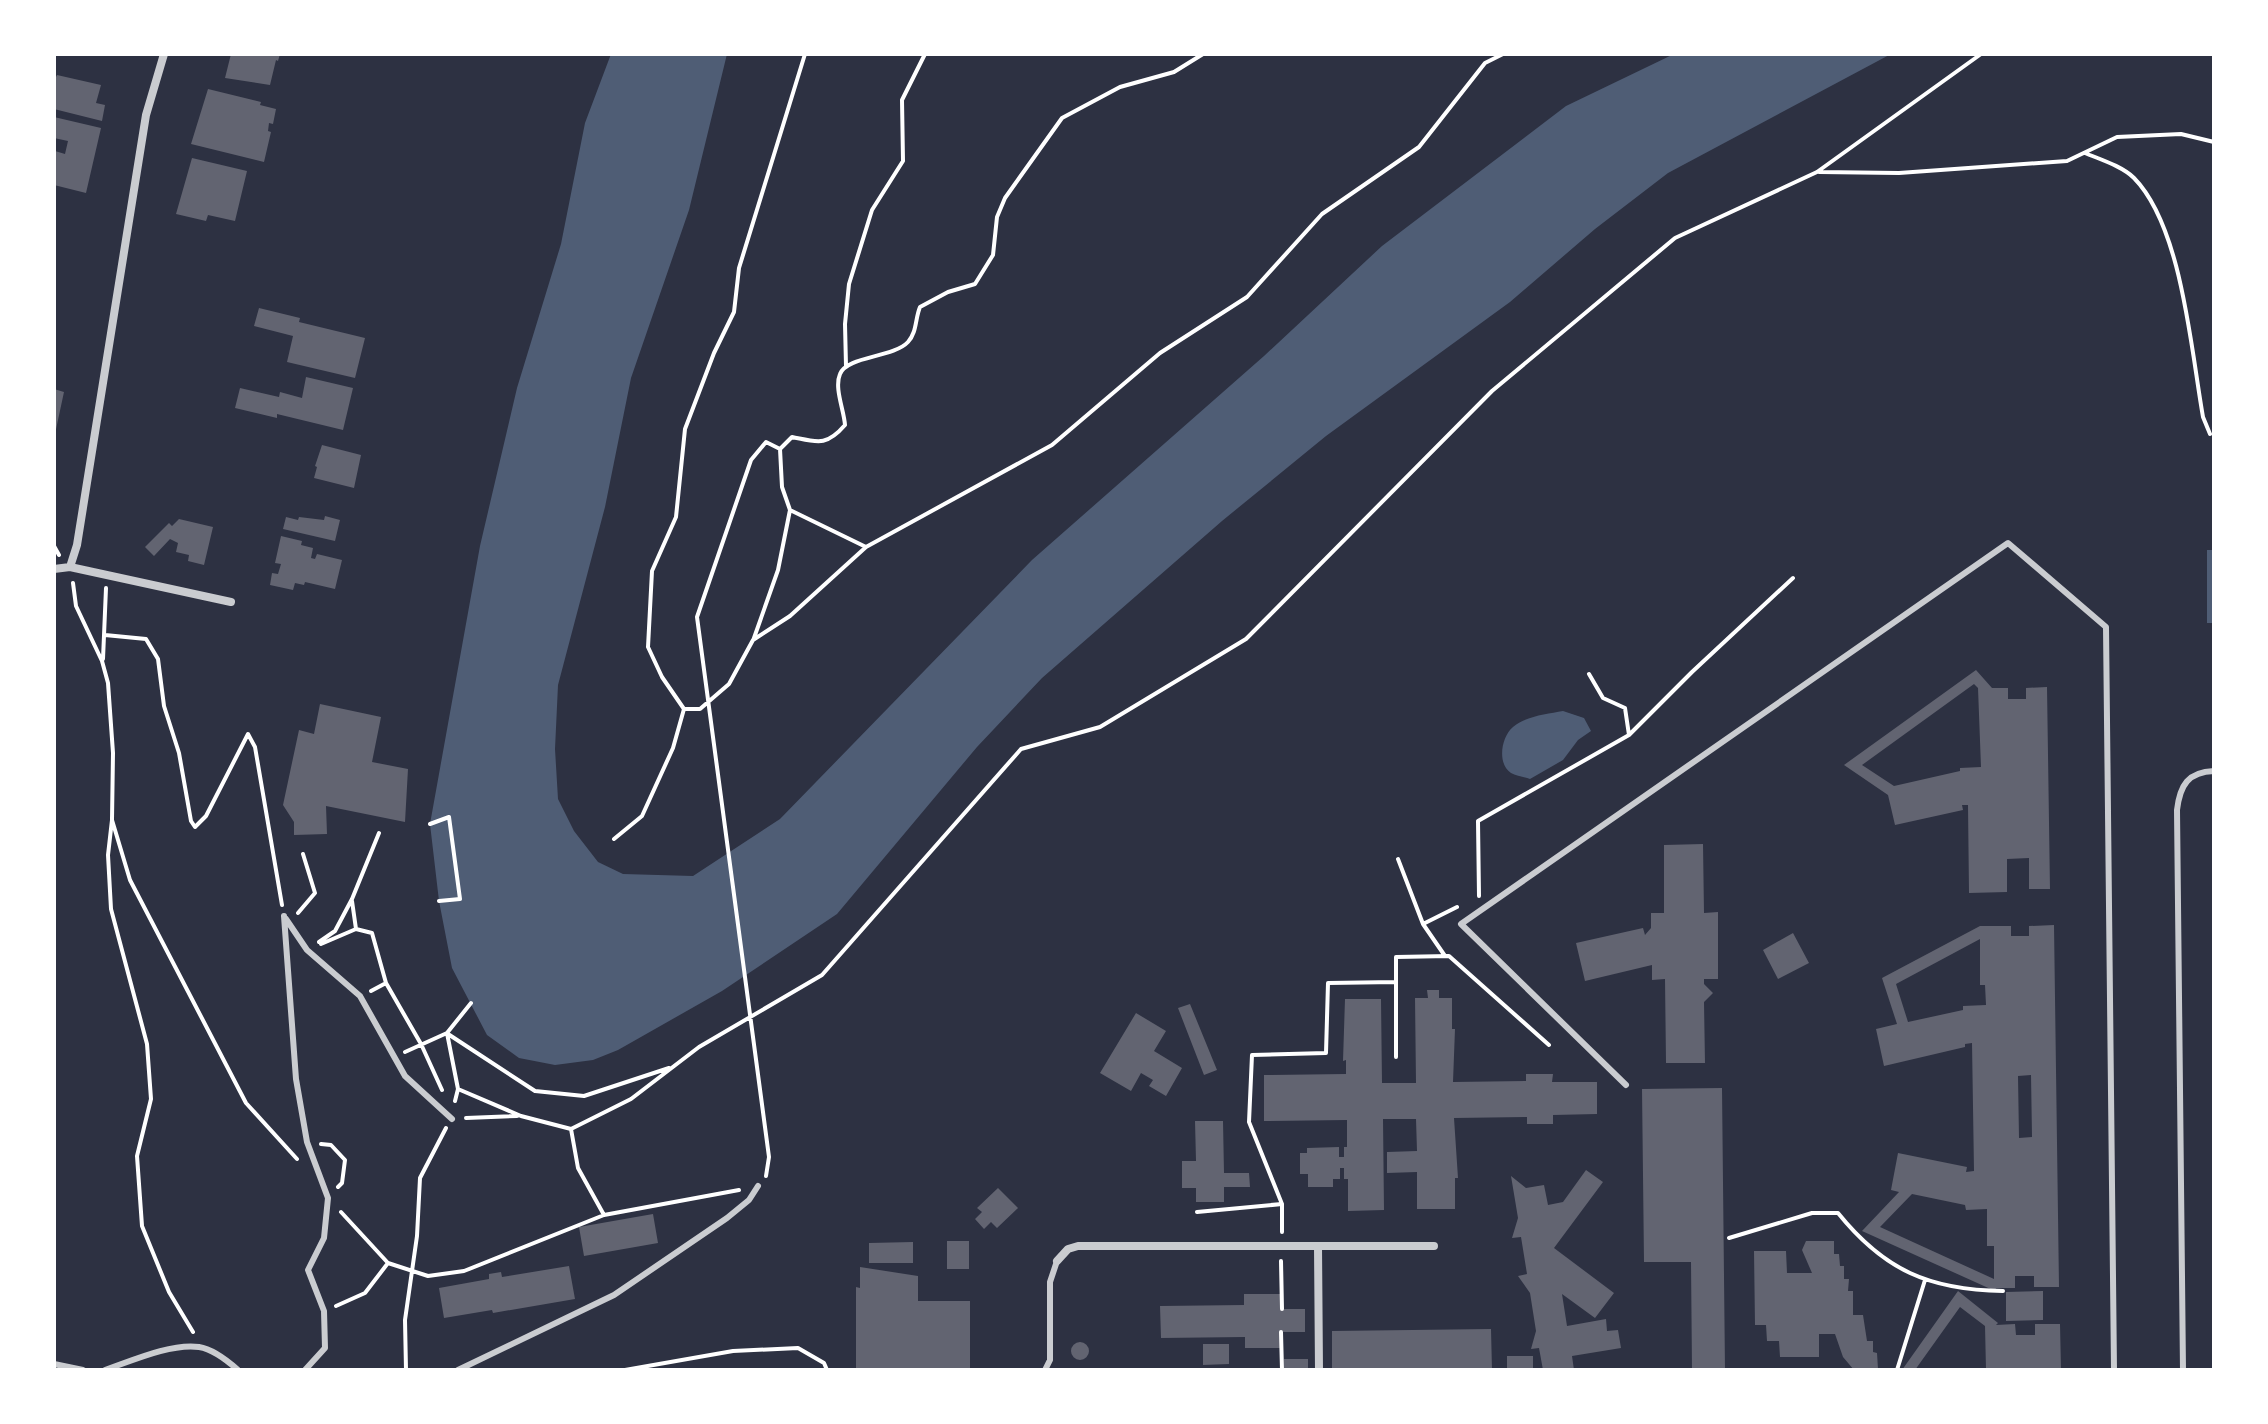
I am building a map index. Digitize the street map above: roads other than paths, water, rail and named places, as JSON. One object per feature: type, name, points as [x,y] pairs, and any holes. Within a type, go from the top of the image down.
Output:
[{"type":"street","points":[[70,567],[77,545],[146,115],[164,54]]},
{"type":"street","points":[[54,569],[70,567],[231,602]]},
{"type":"street","points":[[1057,1261],[1068,1249],[1078,1246],[1434,1246]]},
{"type":"street","points":[[1318,1246],[1319,1370]]},
{"type":"lane","points":[[1626,1085],[1461,924],[2008,543],[2106,627],[2114,1370]]},
{"type":"lane","points":[[2183,1370],[2177,810],[2178,797],[2190,777],[2200,771],[2214,771]]},
{"type":"lane","points":[[305,1370],[325,1348],[324,1311],[308,1270],[324,1238],[328,1198],[307,1142],[296,1079],[284,916],[307,950],[360,996],[405,1076],[452,1119]]},
{"type":"lane","points":[[458,1370],[614,1295],[727,1218],[749,1200],[758,1186]]},
{"type":"lane","points":[[1045,1370],[1050,1360],[1050,1282],[1057,1261]]},
{"type":"lane","points":[[105,1370],[154,1353],[203,1348],[238,1370]]},
{"type":"lane","points":[[54,1364],[83,1370]]},
{"type":"water","points":[[611,54],[727,54],[689,210],[631,378],[605,507],[558,685],[555,749],[558,799],[574,831],[598,862],[623,874],[693,876],[780,819],[1032,560],[1264,356],[1382,246],[1566,106],[1674,54],[1891,54],[1668,173],[1595,229],[1510,302],[1326,436],[1222,521],[1042,678],[977,747],[837,914],[722,991],[618,1050],[593,1060],[555,1065],[519,1058],[487,1035],[452,968],[439,901],[430,824],[480,546],[517,388],[561,244],[585,123]]},
{"type":"water","points":[[2207,550],[2214,550],[2214,623],[2207,623]]},
{"type":"water","points":[[1563,711],[1584,718],[1591,731],[1578,740],[1563,760],[1530,779],[1511,773],[1502,757],[1503,744],[1509,731],[1530,718]]}]
